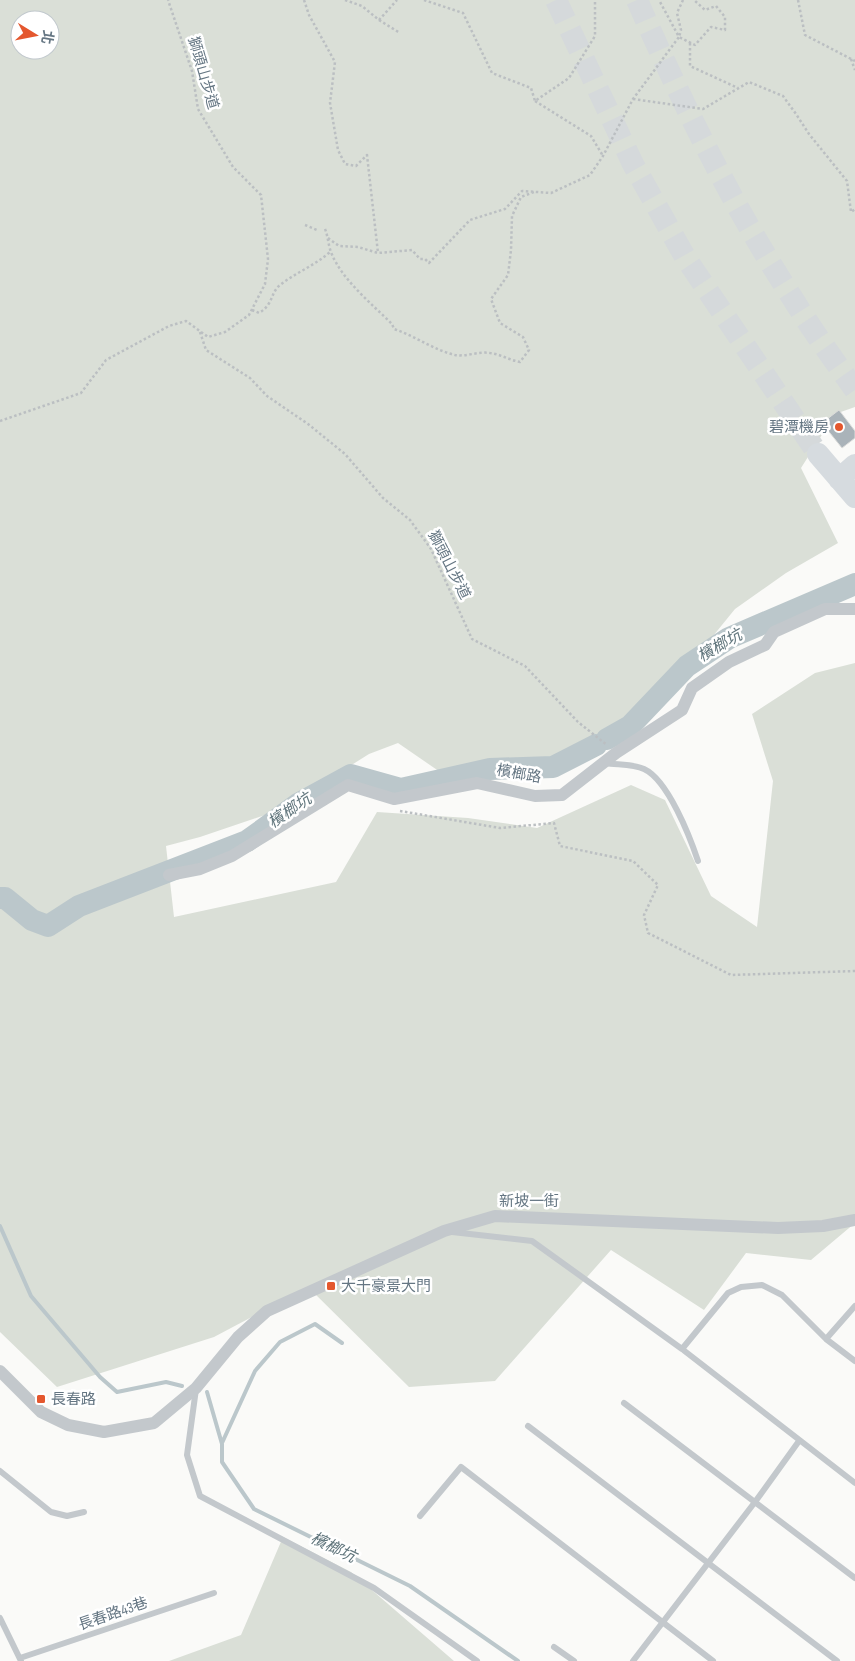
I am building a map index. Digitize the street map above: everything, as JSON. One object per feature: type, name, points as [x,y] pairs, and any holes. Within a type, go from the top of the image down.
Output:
[{"type":"highway","points":[[818,454],[847,472],[855,497]]},
{"type":"street","name":"檳榔路","points":[[169,874],[200,869],[232,856],[348,785],[394,799],[477,783],[535,796],[562,795],[616,753],[682,710],[692,688],[729,662],[765,644],[774,632],[825,609],[855,610]]},
{"type":"street","name":"新坡一街","points":[[196,1388],[238,1337],[267,1311],[444,1231],[496,1216],[778,1228],[823,1226],[855,1220]]},
{"type":"street","points":[[0,1371],[41,1412],[68,1425],[104,1432],[154,1423],[196,1388]]},
{"type":"lane","points":[[605,763],[643,769],[658,780],[685,828],[698,861]]},
{"type":"lane","points":[[444,1231],[532,1241],[682,1349],[855,1483]]},
{"type":"lane","points":[[682,1349],[728,1293],[741,1287],[762,1285],[782,1295],[826,1339],[855,1361]]},
{"type":"lane","points":[[826,1339],[855,1306]]},
{"type":"lane","points":[[196,1388],[187,1455],[200,1496],[374,1588],[477,1661]]},
{"type":"lane","points":[[624,1403],[855,1578]]},
{"type":"lane","points":[[528,1426],[837,1661]]},
{"type":"lane","points":[[633,1661],[755,1502],[799,1441]]},
{"type":"lane","points":[[420,1516],[461,1467],[713,1661]]},
{"type":"lane","points":[[0,1471],[51,1512],[67,1516],[84,1512]]},
{"type":"lane","name":"長春路43巷","points":[[0,1618],[20,1660],[214,1593]]},
{"type":"lane","points":[[554,1647],[574,1661]]},
{"type":"path","name":"獅頭山步道","points":[[168,0],[192,71],[198,109],[233,167],[261,195],[268,259],[265,284],[252,310]]},
{"type":"path","points":[[304,0],[309,15],[335,62],[330,103],[339,154],[345,164],[356,166],[367,155],[378,253]]},
{"type":"path","points":[[345,0],[362,6],[379,20],[400,33]]},
{"type":"path","points":[[379,20],[397,0]]},
{"type":"path","points":[[424,0],[463,13],[492,72],[531,88],[535,101],[591,136],[603,156]]},
{"type":"path","points":[[535,101],[569,78],[595,36],[595,0]]},
{"type":"path","points":[[660,0],[678,37],[695,45],[712,27],[725,30],[725,17],[716,6],[705,10],[694,0]]},
{"type":"path","points":[[328,238],[339,246],[358,247],[378,253],[412,250],[420,259],[425,259],[428,263],[470,220],[505,209],[522,191],[551,194],[590,175],[603,156],[633,99],[678,37],[681,30],[677,13],[682,0]]},
{"type":"path","points":[[798,0],[805,35],[855,61]]},
{"type":"path","points":[[690,43],[690,66],[738,88]]},
{"type":"path","points":[[851,60],[855,70]]},
{"type":"path","points":[[633,99],[703,109],[749,82],[782,96],[847,182],[851,212],[855,209]]},
{"type":"path","points":[[325,229],[331,252],[366,300],[392,324],[394,329],[415,336],[431,346],[457,356],[491,352],[520,362],[529,350],[523,338],[500,323],[492,299],[508,275],[512,216],[521,197],[535,191]]},
{"type":"path","points":[[305,225],[316,230]]},
{"type":"path","points":[[0,421],[81,393],[106,360],[169,326],[186,321],[208,337],[225,332],[252,310],[258,313],[268,307],[278,286],[314,266],[331,252]]},
{"type":"path","name":"獅頭山步道","points":[[199,330],[206,350],[250,378],[268,396],[316,430],[345,454],[383,498],[410,520],[431,549],[472,639],[525,666],[578,722],[612,749]]},
{"type":"path","points":[[399,811],[500,828],[554,823],[560,846],[633,861],[658,885],[644,915],[648,933],[730,975],[855,971]]},
{"type":"shaded area","points":[[0,0],[855,0],[855,407],[835,414],[801,468],[838,543],[786,573],[735,609],[687,668],[585,762],[443,774],[398,743],[369,754],[280,810],[200,837],[166,846],[174,917],[336,882],[377,812],[468,818],[537,828],[631,785],[665,800],[711,896],[757,927],[773,781],[752,714],[815,673],[855,663],[855,1223],[811,1260],[746,1253],[704,1310],[611,1250],[495,1381],[409,1387],[308,1287],[214,1337],[57,1387],[0,1332]]},
{"type":"shaded area","points":[[283,1537],[351,1572],[454,1661],[169,1661],[241,1635]]},
{"type":"building","name":"碧潭機房","points":[[839,410],[855,431],[855,438],[842,448],[822,423]]},
{"type":"waterway","name":"檳榔坑","points":[[607,739],[630,726],[687,666],[729,638],[855,584]]},
{"type":"waterway","name":"檳榔坑","points":[[0,898],[5,898],[32,920],[48,926],[79,906],[247,841],[298,804],[351,775],[401,789],[490,769],[553,767],[596,745]]},
{"type":"waterway","name":"檳榔坑","points":[[0,1226],[31,1296],[100,1377],[117,1392],[166,1382],[182,1386]]},
{"type":"waterway","points":[[222,1443],[255,1371],[280,1342],[315,1324],[342,1343]]},
{"type":"waterway","name":"檳榔坑","points":[[207,1392],[222,1444],[222,1462],[254,1509],[410,1586],[518,1661]]},
{"type":"tunnel","points":[[556,0],[633,164],[685,257],[818,454]]},
{"type":"tunnel","points":[[637,0],[690,115],[749,227],[800,311],[855,390]]},
{"type":"place","name":"碧潭機房","points":[[839,427]]},
{"type":"place","name":"大千豪景大門","points":[[331,1286]]},
{"type":"place","name":"長春路","points":[[41,1399]]}]
